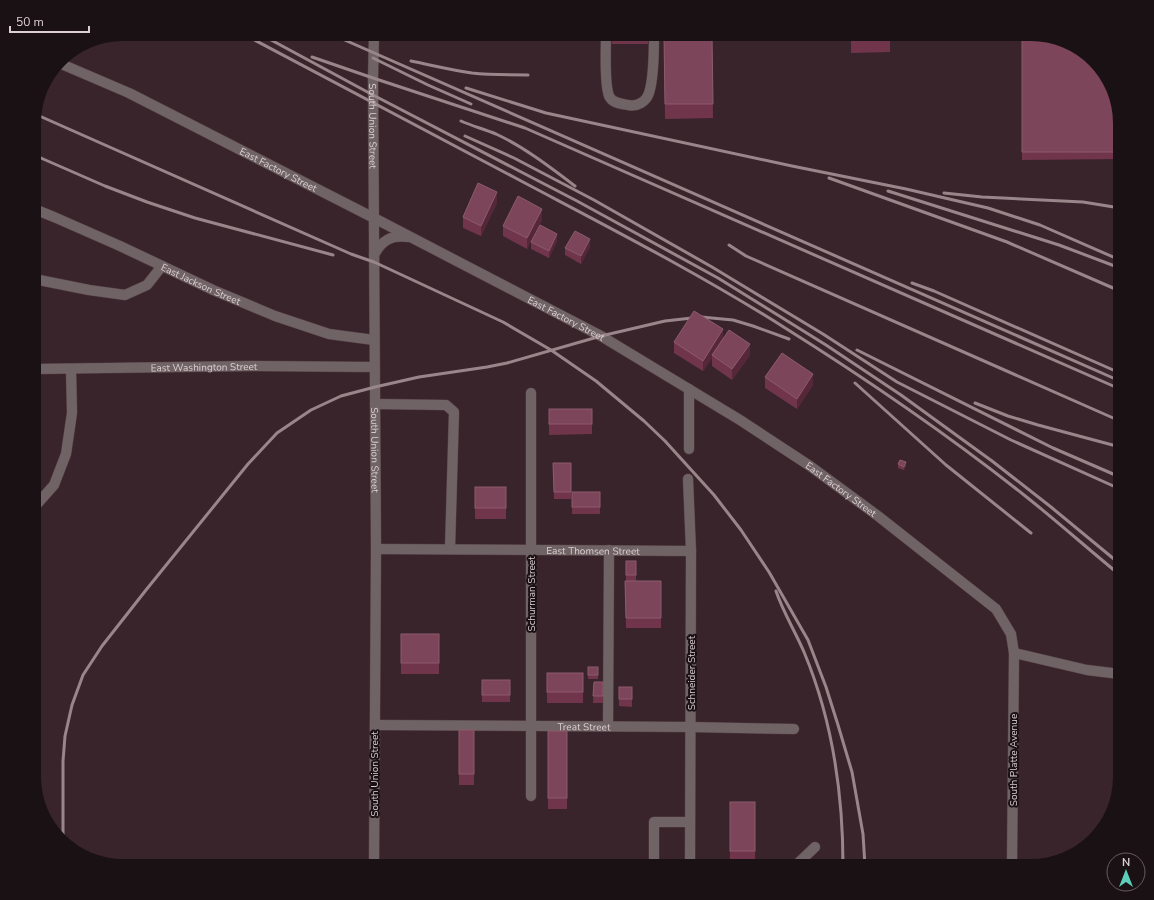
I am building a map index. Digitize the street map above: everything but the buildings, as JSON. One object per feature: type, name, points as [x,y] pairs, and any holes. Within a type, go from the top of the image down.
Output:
[{"type":"street","name":"South Union Street","points":[[374,41],[374,367],[376,549],[374,859]]},
{"type":"street","points":[[606,41],[606,86],[610,97],[617,103],[633,107],[641,104],[649,94],[652,74],[654,41]]},
{"type":"street","name":"East Factory Street","points":[[65,65],[135,96],[601,336],[740,420],[816,471],[878,516],[996,609],[1011,634],[1014,653]]},
{"type":"street","name":"East Jackson Street","points":[[41,212],[274,316],[316,330],[340,336],[374,340]]},
{"type":"street","points":[[374,255],[380,246],[388,239],[400,236],[412,238]]},
{"type":"street","points":[[41,280],[89,290],[125,295],[148,285],[162,266]]},
{"type":"street","name":"East Washington Street","points":[[41,369],[251,366],[374,367]]},
{"type":"street","points":[[41,500],[54,485],[66,454],[72,413],[71,368]]},
{"type":"street","points":[[689,389],[689,449]]},
{"type":"street","name":"Schurman Street","points":[[531,392],[531,796]]},
{"type":"street","points":[[375,404],[446,405],[454,412],[450,549]]},
{"type":"street","name":"Schneider Street","points":[[688,479],[691,551],[690,859]]},
{"type":"street","name":"East Thomsen Street","points":[[376,549],[691,551]]},
{"type":"street","points":[[608,726],[609,550]]},
{"type":"street","points":[[1014,653],[1087,670],[1113,673]]},
{"type":"street","name":"South Platte Avenue","points":[[1012,859],[1014,653]]},
{"type":"street","name":"Treat Street","points":[[375,724],[794,729]]},
{"type":"street","points":[[654,859],[654,822],[690,822]]},
{"type":"street","points":[[802,859],[815,847]]},
{"type":"railway","points":[[256,41],[654,251],[750,306],[875,386],[935,428],[995,472],[1113,569]]},
{"type":"railway","points":[[273,41],[373,95],[577,201],[718,278],[826,345],[901,395],[992,461],[1113,558]]},
{"type":"railway","points":[[347,41],[1113,378]]},
{"type":"railway","points":[[312,57],[525,128],[1113,386]]},
{"type":"railway","points":[[373,58],[471,104]]},
{"type":"railway","points":[[411,61],[472,73],[493,75],[528,75]]},
{"type":"railway","points":[[466,88],[546,113],[906,189],[988,208],[1040,225],[1113,257]]},
{"type":"railway","points":[[41,117],[351,254],[374,262],[503,322],[551,350],[596,381],[644,421],[665,441],[714,495],[741,530],[769,572],[808,640],[826,687],[852,772],[863,834],[865,859]]},
{"type":"railway","points":[[461,121],[496,134],[517,145],[575,186]]},
{"type":"railway","points":[[465,136],[514,158],[594,200],[712,267],[823,334],[897,382],[1011,440],[1113,486]]},
{"type":"railway","points":[[41,158],[105,186],[195,218],[333,255]]},
{"type":"railway","points":[[829,178],[1007,242],[1113,288]]},
{"type":"railway","points":[[888,191],[1059,245],[1113,265]]},
{"type":"railway","points":[[944,193],[982,197],[1083,202],[1113,207]]},
{"type":"railway","points":[[729,245],[746,256],[1113,418]]},
{"type":"railway","points":[[912,283],[934,291],[1113,370]]},
{"type":"railway","points":[[63,833],[63,761],[65,736],[72,705],[83,675],[102,646],[146,590],[248,464],[277,433],[311,410],[341,396],[419,377],[507,363],[601,336],[665,321],[701,317],[733,320],[789,339]]},
{"type":"railway","points":[[857,350],[1053,448],[1113,474]]},
{"type":"railway","points":[[855,383],[946,465],[1031,533]]},
{"type":"railway","points":[[975,403],[1008,416],[1113,445]]},
{"type":"railway","points":[[776,591],[814,677],[829,730],[841,812],[843,859]]}]
